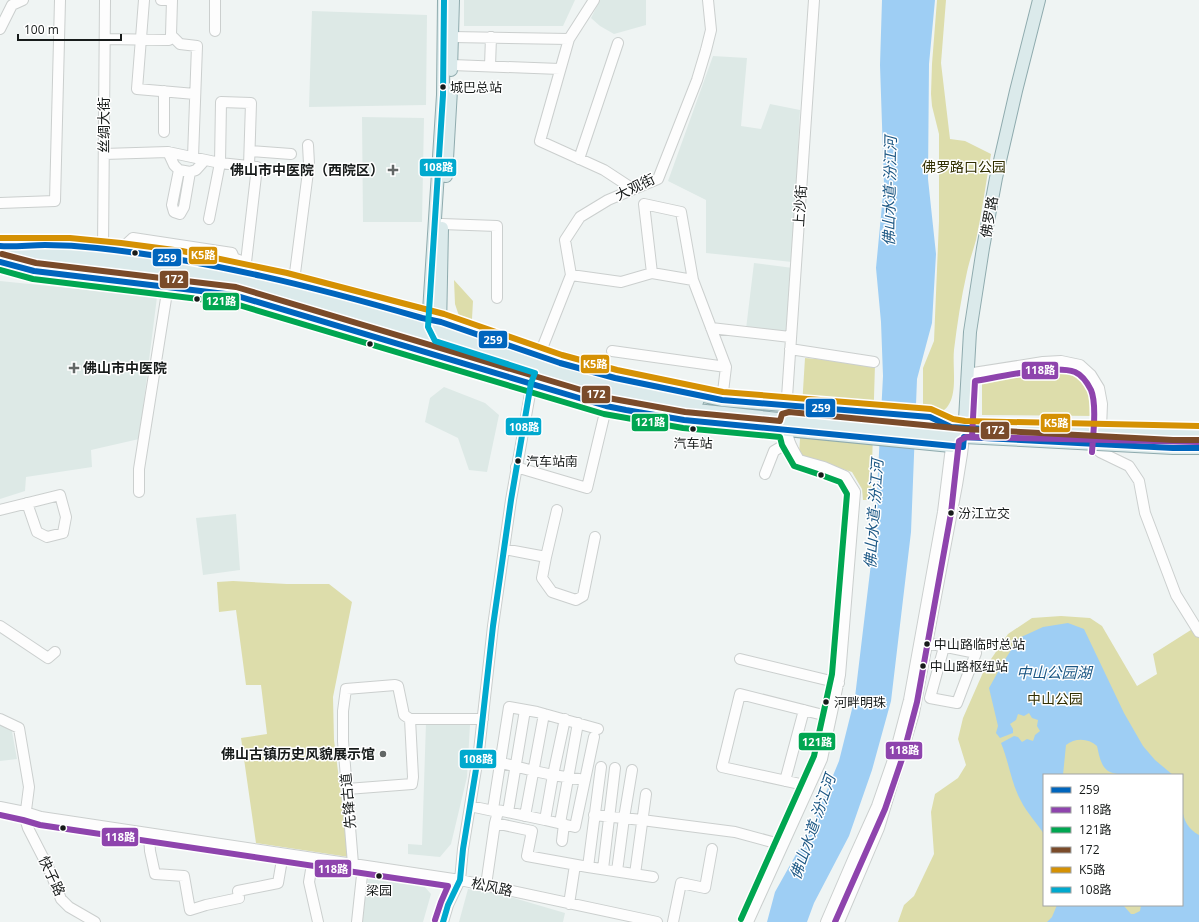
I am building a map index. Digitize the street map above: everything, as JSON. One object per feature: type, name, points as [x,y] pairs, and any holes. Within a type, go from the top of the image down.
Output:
[{"type":"main road","points":[[431,326],[431,186],[438,174],[443,95],[444,0]]},
{"type":"main road","points":[[431,326],[442,224],[450,124],[452,0]]},
{"type":"main road","name":"佛罗路","points":[[957,437],[967,374],[970,332],[996,178],[1039,0]]},
{"type":"main road","points":[[13,248],[45,245],[103,249],[225,266],[245,267],[557,368],[638,392],[719,406],[787,422]]},
{"type":"main road","points":[[0,246],[233,277],[431,326],[615,378],[722,400],[787,422],[803,432],[957,437],[1199,448]]},
{"type":"main road","points":[[0,261],[44,260],[233,286],[431,326],[533,378]]},
{"type":"main road","points":[[0,261],[34,271],[234,294],[533,378],[608,401],[684,420],[787,422],[817,415],[930,417],[957,437]]},
{"type":"main road","points":[[817,415],[957,437],[1199,434]]},
{"type":"street","points":[[0,29],[12,5],[24,0]]},
{"type":"street","points":[[0,203],[55,201],[60,0]]},
{"type":"street","name":"丝绸大街","points":[[103,249],[105,0]]},
{"type":"street","points":[[144,0],[137,89],[194,94]]},
{"type":"street","points":[[160,0],[168,0]]},
{"type":"street","points":[[172,0],[171,35],[180,44],[197,46],[194,94],[193,157]]},
{"type":"street","points":[[215,0],[215,31]]},
{"type":"street","points":[[594,0],[569,39],[540,141],[604,170],[633,189]]},
{"type":"street","name":"大观街","points":[[572,275],[565,240],[580,217],[608,200],[658,178],[697,80],[712,30],[708,0]]},
{"type":"street","name":"上沙街","points":[[787,422],[790,337],[814,0]]},
{"type":"street","points":[[452,37],[569,39]]},
{"type":"street","points":[[490,66],[491,37]]},
{"type":"street","points":[[105,39],[141,41],[169,40]]},
{"type":"street","points":[[579,159],[618,43]]},
{"type":"street","points":[[452,65],[560,69]]},
{"type":"street","points":[[164,91],[164,132]]},
{"type":"street","points":[[209,219],[220,163],[221,102],[251,103],[250,166]]},
{"type":"street","points":[[294,282],[309,164],[308,145]]},
{"type":"street","points":[[250,151],[291,154]]},
{"type":"street","points":[[168,152],[174,165],[179,170],[190,172],[196,170],[205,160]]},
{"type":"street","points":[[104,154],[168,152],[220,163],[257,167],[245,267]]},
{"type":"street","points":[[179,170],[172,205],[174,212],[180,214],[184,207],[190,172]]},
{"type":"street","points":[[652,273],[644,204],[681,212],[693,280],[726,367],[722,400]]},
{"type":"street","points":[[442,224],[497,226],[497,298]]},
{"type":"street","points":[[539,356],[572,275],[621,282],[652,273],[693,280]]},
{"type":"street","points":[[139,492],[139,469],[168,286]]},
{"type":"street","points":[[711,328],[790,337]]},
{"type":"street","points":[[790,349],[874,362]]},
{"type":"street","points":[[612,351],[726,367]]},
{"type":"street","points":[[967,374],[1043,362],[1061,361],[1080,365],[1091,375],[1099,388],[1102,404],[1100,452],[1129,466],[1139,481],[1145,513],[1176,595],[1199,632]]},
{"type":"street","points":[[443,922],[448,906],[460,880],[478,757],[493,626],[504,549],[516,467],[533,378]]},
{"type":"street","points":[[516,467],[587,488],[608,401]]},
{"type":"street","points":[[765,474],[787,422]]},
{"type":"street","points":[[748,922],[822,760],[840,675],[855,492],[845,476],[824,467],[799,460],[787,422]]},
{"type":"street","points":[[839,922],[879,828],[914,713],[923,642],[943,512],[957,437]]},
{"type":"street","points":[[0,510],[27,503],[60,495],[66,517],[63,533],[47,537],[37,532],[27,503]]},
{"type":"street","points":[[557,510],[542,578],[552,592],[576,600],[583,596],[595,537]]},
{"type":"street","points":[[504,549],[546,557]]},
{"type":"street","points":[[0,626],[48,658],[55,652]]},
{"type":"street","points":[[0,635],[18,639]]},
{"type":"street","points":[[923,642],[976,653],[957,703],[930,698],[944,647]]},
{"type":"street","points":[[826,922],[877,806],[894,757],[923,642]]},
{"type":"street","points":[[740,659],[839,682]]},
{"type":"street","name":"先锋古道","points":[[358,922],[358,865],[347,789],[343,741],[343,711],[346,689],[398,686],[404,715],[410,719]]},
{"type":"street","points":[[810,786],[722,767],[740,694],[831,717]]},
{"type":"street","points":[[509,707],[544,714],[578,723],[596,733],[576,826],[493,809],[509,707]]},
{"type":"street","points":[[508,812],[525,710]]},
{"type":"street","points":[[785,781],[804,710]]},
{"type":"street","points":[[525,816],[544,714]]},
{"type":"street","points":[[0,719],[20,728],[29,787],[25,815]]},
{"type":"street","points":[[347,789],[412,784],[413,777],[410,719],[483,719]]},
{"type":"street","points":[[545,820],[565,719]]},
{"type":"street","points":[[562,841],[562,823],[568,777],[578,723]]},
{"type":"street","points":[[478,757],[534,771],[585,780]]},
{"type":"street","points":[[588,867],[601,767]]},
{"type":"street","points":[[603,869],[616,768]]},
{"type":"street","points":[[617,871],[632,770]]},
{"type":"street","points":[[635,874],[646,794]]},
{"type":"street","points":[[470,806],[498,812],[486,885]]},
{"type":"street","points":[[0,807],[25,815]]},
{"type":"street","points":[[0,814],[25,815]]},
{"type":"street","name":"松风路","points":[[25,815],[460,880],[657,922]]},
{"type":"street","name":"快子路","points":[[25,815],[28,828],[49,869],[61,899],[69,907],[95,922]]},
{"type":"street","points":[[594,815],[735,832],[782,845]]},
{"type":"street","points":[[495,823],[532,831],[527,856],[653,877]]},
{"type":"street","points":[[150,834],[150,851],[155,874],[184,876],[190,910],[206,904],[239,898],[238,891],[278,883],[283,854]]},
{"type":"street","points":[[673,922],[681,883],[705,888],[712,849]]},
{"type":"street","points":[[313,858],[309,882],[318,922]]},
{"type":"street","points":[[569,904],[575,865]]},
{"type":"shaded area","points":[[464,0],[575,0],[563,26],[464,26]]},
{"type":"shaded area","points":[[600,0],[646,0],[646,25],[614,34],[600,26],[591,18]]},
{"type":"shaded area","points":[[312,11],[427,15],[426,105],[309,107]]},
{"type":"shaded area","points":[[713,56],[747,58],[741,126],[761,129],[770,104],[800,110],[792,262],[706,253],[706,200],[668,181]]},
{"type":"shaded area","name":"佛山市中医院（西院区）","points":[[362,117],[424,118],[422,222],[363,222]]},
{"type":"shaded area","points":[[754,263],[793,268],[787,333],[746,329]]},
{"type":"shaded area","name":"佛山市中医院","points":[[0,281],[157,297],[139,439],[91,450],[92,467],[26,477],[25,491],[0,499]]},
{"type":"shaded area","points":[[444,387],[485,403],[499,415],[487,472],[469,470],[458,438],[425,422],[430,398]]},
{"type":"shaded area","points":[[236,514],[240,570],[203,575],[196,518]]},
{"type":"shaded area","points":[[0,722],[11,726],[17,759],[0,761]]},
{"type":"shaded area","points":[[426,723],[470,725],[467,777],[451,844],[440,857],[408,854],[408,844],[422,845]]},
{"type":"shaded area","points":[[369,875],[406,879],[424,886],[431,894],[423,922],[361,922]]},
{"type":"shaded area","points":[[468,889],[504,895],[565,913],[563,922],[459,922]]},
{"type":"green space","name":"佛罗路口公园","points":[[937,0],[946,0],[941,63],[950,139],[965,141],[991,154],[976,240],[968,268],[959,311],[954,350],[953,393],[951,401],[941,412],[923,408],[923,368],[934,341],[939,221],[939,134],[932,106],[931,94]]},
{"type":"green space","points":[[454,280],[473,301],[472,319],[467,320],[459,316],[455,304]]},
{"type":"green space","points":[[805,358],[875,364],[871,500],[863,500],[862,489],[852,472],[799,455]]},
{"type":"green space","points":[[1067,363],[1080,367],[1094,383],[1098,398],[1097,416],[982,415],[982,380]]},
{"type":"green space","name":"梁园","points":[[233,581],[287,584],[329,584],[352,602],[333,697],[334,740],[349,857],[256,843],[241,738],[267,734],[261,685],[246,685],[236,610],[219,612],[217,582]]},
{"type":"green space","name":"中山公园","points":[[1061,616],[1090,618],[1102,626],[1137,686],[1157,674],[1153,654],[1194,628],[1199,637],[1199,922],[898,922],[904,905],[914,896],[934,854],[931,812],[935,794],[958,778],[966,765],[958,739],[963,718],[985,668],[1008,634],[1032,618]]},
{"type":"water","name":"佛山水道-汾江河","points":[[882,0],[935,0],[929,64],[928,179],[936,254],[932,323],[917,379],[911,532],[891,701],[872,770],[849,836],[814,903],[807,922],[767,922],[775,892],[813,824],[839,761],[855,697],[875,530],[883,376],[881,322],[876,268],[884,184],[880,65]]},
{"type":"water","name":"中山公园湖","points":[[1068,623],[1084,629],[1124,713],[1143,746],[1155,760],[1172,774],[1113,773],[1105,769],[1103,766],[1097,746],[1086,740],[1073,741],[1066,745],[1063,774],[1043,774],[1043,833],[1021,801],[1012,780],[1001,743],[1014,736],[1018,737],[1022,742],[1027,739],[1033,741],[1035,735],[1040,731],[1037,726],[1038,720],[1032,718],[1029,713],[1024,716],[1018,714],[1016,720],[1010,724],[1013,729],[1013,733],[1000,738],[996,733],[998,726],[989,688],[1019,638],[1043,627]]},
{"type":"water","points":[[1183,813],[1187,824],[1199,835],[1199,922],[1047,922],[1052,917],[1057,906],[1124,906],[1131,914],[1140,911],[1141,906],[1183,906]]},
{"type":"transit line","name":"108路","points":[[443,922],[448,905],[460,880],[463,849],[479,751],[493,626],[511,500],[531,383],[535,373],[435,341],[428,327],[443,95],[444,0]]},
{"type":"transit line","name":"K5路","points":[[1,238],[70,238],[121,243],[182,251],[287,273],[444,314],[562,355],[617,370],[723,392],[931,409],[953,419],[965,421],[1199,426]]},
{"type":"transit line","name":"259","points":[[0,246],[52,245],[97,248],[138,253],[220,267],[301,285],[441,322],[560,363],[615,378],[722,400],[930,417],[951,427],[986,429]]},
{"type":"transit line","name":"172","points":[[2,254],[36,263],[236,287],[608,398],[685,412],[780,421],[782,414],[789,412],[965,429],[1173,440],[1199,440]]},
{"type":"transit line","name":"259","points":[[0,262],[34,271],[234,295],[606,406],[684,420],[963,447],[964,437],[1173,448],[1199,448]]},
{"type":"transit line","name":"121路","points":[[0,270],[33,279],[232,303],[604,414],[683,428],[780,437],[782,445],[794,466],[840,482],[847,494],[832,674],[814,756],[741,919]]},
{"type":"transit line","name":"118路","points":[[972,437],[975,381],[1040,370],[1066,370],[1080,375],[1091,390],[1093,396],[1094,429],[1092,452]]},
{"type":"transit line","name":"118路","points":[[835,922],[885,809],[902,759],[917,702],[951,513],[959,441],[966,437],[1199,442]]},
{"type":"transit line","name":"118路","points":[[0,815],[40,825],[448,886],[435,920]]},
{"type":"place","name":"城巴总站","points":[[443,87]]},
{"type":"place","name":"佛山市中医院（西院区）","points":[[393,170]]},
{"type":"place","name":"佛山市中医院","points":[[74,368]]},
{"type":"place","name":"汽车站","points":[[693,429]]},
{"type":"place","name":"汽车站南","points":[[518,461]]},
{"type":"place","name":"汾江立交","points":[[951,513]]},
{"type":"place","name":"中山路临时总站","points":[[927,644]]},
{"type":"place","name":"中山路枢纽站","points":[[923,666]]},
{"type":"place","name":"河畔明珠","points":[[826,702]]},
{"type":"place","name":"佛山古镇历史风貌展示馆","points":[[383,754]]},
{"type":"place","name":"梁园","points":[[379,876]]}]
